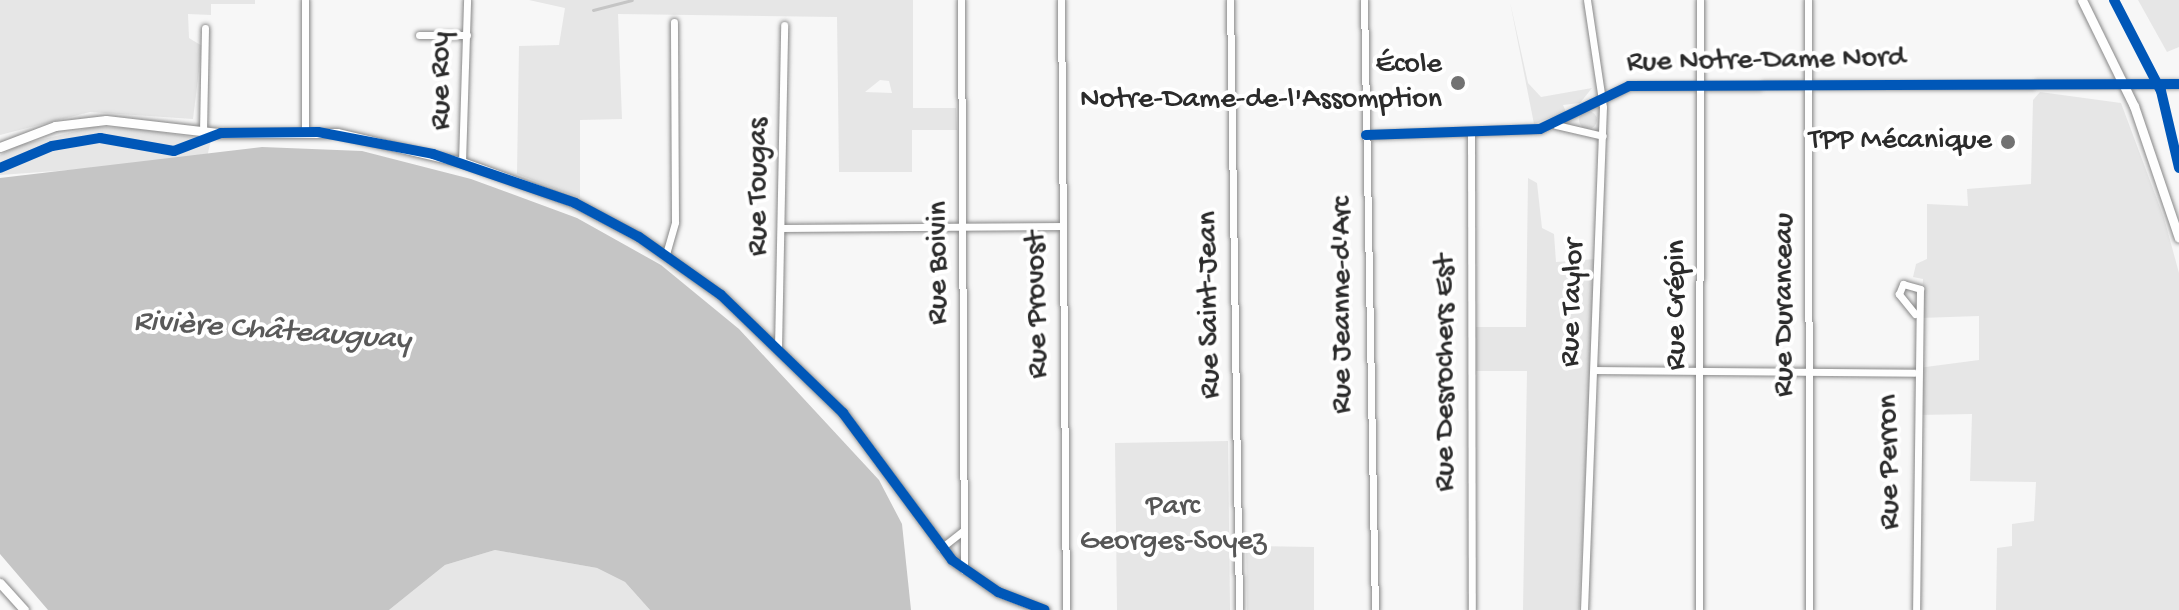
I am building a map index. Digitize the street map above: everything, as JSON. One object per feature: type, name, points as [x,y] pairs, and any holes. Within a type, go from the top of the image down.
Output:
[{"type":"street","points":[[305,0],[305,132]]},
{"type":"street","name":"Rue Roy","points":[[462,162],[467,0]]},
{"type":"street","name":"Rue Boivin","points":[[961,0],[964,570]]},
{"type":"street","name":"Rue Provost","points":[[1061,0],[1066,610]]},
{"type":"street","name":"Rue Saint-Jean","points":[[1230,0],[1239,610]]},
{"type":"street","name":"Rue Jeanne-d'Arc","points":[[1364,0],[1375,610]]},
{"type":"street","name":"Rue Taylor","points":[[1584,610],[1603,136],[1601,95],[1587,0]]},
{"type":"street","name":"Rue Crépin","points":[[1699,610],[1702,371],[1700,0]]},
{"type":"street","name":"Rue Duranceau","points":[[1808,0],[1809,610]]},
{"type":"street","points":[[2082,0],[2124,83],[2179,238]]},
{"type":"street","points":[[666,254],[675,222],[674,22]]},
{"type":"street","name":"Rue Tougas","points":[[778,349],[784,228],[784,25]]},
{"type":"street","points":[[203,132],[205,28]]},
{"type":"street","points":[[419,35],[467,35]]},
{"type":"street","name":"Rue Notre-Dame Nord","points":[[1554,125],[1614,88],[2179,84]]},
{"type":"street","points":[[0,147],[85,121],[203,132],[305,132],[374,139],[462,162],[575,203],[666,254],[778,349],[871,446],[941,548],[964,570],[1045,610]]},
{"type":"street","name":"Rue Notre-Dame Nord","points":[[1366,135],[1471,135],[1554,125],[1603,136]]},
{"type":"street","name":"Rue Desrochers Est","points":[[1471,135],[1472,610]]},
{"type":"street","points":[[784,228],[1062,226]]},
{"type":"street","name":"Rue Perron","points":[[1915,314],[1916,610]]},
{"type":"street","points":[[1595,370],[1914,373]]},
{"type":"street","points":[[941,548],[958,540],[965,525]]},
{"type":"street","points":[[0,583],[24,610]]},
{"type":"green space","points":[[0,0],[255,0],[255,4],[211,4],[211,15],[188,14],[189,38],[202,46],[193,119],[90,112],[0,135]]},
{"type":"green space","points":[[529,0],[913,0],[913,108],[956,108],[957,130],[912,130],[912,172],[839,172],[837,17],[618,14],[622,119],[580,120],[580,198],[517,174],[519,46],[559,45],[565,8]],"holes":[[[880,80],[889,81],[892,93],[865,92]]]},
{"type":"green space","points":[[2138,0],[2179,0],[2179,47],[2167,52]]},
{"type":"green space","points":[[1510,2],[1528,83],[1541,97],[1592,88],[1580,103],[1563,105],[1566,112],[1534,124]]},
{"type":"green space","points":[[2040,92],[2121,103],[2164,218],[2179,273],[2179,610],[1996,610],[1997,548],[2012,546],[2012,524],[2034,521],[2036,482],[1970,481],[1972,414],[1919,415],[1918,368],[1979,360],[1979,316],[1920,318],[1923,279],[1913,277],[1916,264],[1927,259],[1927,204],[1968,206],[1967,189],[2031,184],[2033,100]]},
{"type":"green space","points":[[1588,111],[1597,120],[1588,129],[1579,120]]},
{"type":"green space","points":[[93,127],[132,128],[211,140],[207,157],[181,162],[0,175],[0,155],[19,145]]},
{"type":"green space","points":[[1528,178],[1537,183],[1542,228],[1554,234],[1556,262],[1596,259],[1579,610],[1523,610],[1527,371],[1476,371],[1476,327],[1526,327]]},
{"type":"green space","name":"Parc Georges-Soyez","points":[[1228,441],[1230,610],[1117,610],[1115,443]]},
{"type":"green space","name":"Parc Georges-Soyez","points":[[1246,546],[1314,547],[1314,610],[1247,610]]},
{"type":"green space","points":[[495,550],[597,568],[625,582],[650,610],[389,610],[445,565]]},
{"type":"water","name":"Rivière Châteauguay","points":[[262,147],[362,151],[471,179],[577,218],[661,265],[739,329],[879,480],[902,524],[911,610],[650,610],[625,582],[597,568],[495,550],[445,565],[389,610],[48,610],[0,554],[0,178]]},
{"type":"waterway","points":[[593,10],[632,0]]},
{"type":"cycle path","points":[[2114,0],[2161,91],[2179,168]]},
{"type":"cycle path","points":[[1366,135],[1540,129],[1629,86],[2179,84]]},
{"type":"cycle path","points":[[0,168],[52,146],[100,138],[174,151],[221,133],[318,132],[433,154],[575,203],[639,237],[721,295],[843,413],[952,560],[998,592],[1045,610]]},
{"type":"place","name":"École Notre-Dame-de-l'Assomption","points":[[1458,83]]},
{"type":"place","name":"TPP Mécanique","points":[[2008,142]]}]
